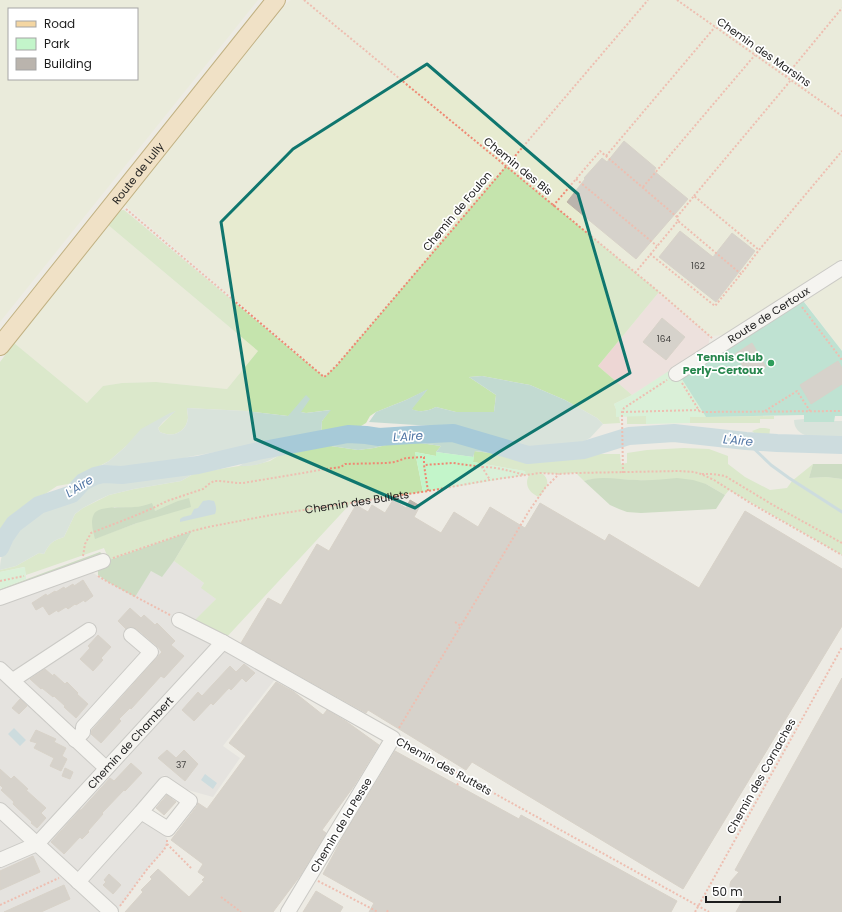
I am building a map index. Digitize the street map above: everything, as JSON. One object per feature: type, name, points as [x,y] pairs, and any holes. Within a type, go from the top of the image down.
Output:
[{"type":"main road","name":"Route de Lully","points":[[0,346],[276,0]]},
{"type":"street","name":"Route de Certoux","points":[[676,374],[842,268]]},
{"type":"street","points":[[0,598],[84,562],[103,561]]},
{"type":"street","name":"Chemin des Ruttets","points":[[180,620],[223,642],[393,738]]},
{"type":"street","points":[[12,680],[88,630]]},
{"type":"street","points":[[75,740],[83,732],[84,727],[152,652],[131,635]]},
{"type":"street","name":"Chemin de Chambert","points":[[37,844],[223,642]]},
{"type":"street","points":[[0,669],[106,768]]},
{"type":"street","name":"Chemin de la Pesse","points":[[288,912],[393,738]]},
{"type":"street","points":[[73,878],[142,812],[166,784],[190,801],[168,829],[142,812]]},
{"type":"street","points":[[0,810],[111,911]]},
{"type":"street","points":[[0,860],[37,844]]},
{"type":"path","name":"Chemin des Bis","points":[[304,0],[635,273],[720,346]]},
{"type":"path","name":"Chemin de Foulon","points":[[126,209],[324,377],[337,365],[648,0]]},
{"type":"path","name":"Chemin des Marsins","points":[[677,0],[842,116]]},
{"type":"path","points":[[786,76],[842,8]]},
{"type":"path","points":[[606,156],[715,27]]},
{"type":"path","points":[[642,187],[755,55]]},
{"type":"path","points":[[677,217],[791,80]]},
{"type":"path","points":[[554,206],[600,151],[677,217],[678,221],[741,274]]},
{"type":"path","points":[[650,254],[715,306],[759,250],[842,151]]},
{"type":"path","points":[[576,179],[658,246]]},
{"type":"path","points":[[694,196],[759,250]]},
{"type":"path","points":[[635,273],[678,221]]},
{"type":"path","points":[[795,298],[842,360]]},
{"type":"path","points":[[623,473],[622,412],[624,408],[676,374],[699,410]]},
{"type":"path","points":[[764,412],[797,391],[810,411]]},
{"type":"path","points":[[622,412],[699,410],[700,412],[842,411]]},
{"type":"path","points":[[180,620],[108,582],[84,562],[85,544],[92,532],[132,517],[167,501],[203,489],[214,481],[243,483],[341,467],[345,464],[387,463],[406,458],[424,457],[428,491]]},
{"type":"path","points":[[424,465],[453,463],[490,467],[526,475]]},
{"type":"path","points":[[482,467],[490,480]]},
{"type":"path","name":"Chemin des Bullets","points":[[103,561],[208,527],[490,480],[540,473],[559,474],[679,471],[694,472],[714,480],[752,504],[842,555]]},
{"type":"path","points":[[393,738],[529,511],[546,488],[559,474]]},
{"type":"path","points":[[701,474],[724,476],[842,543]]},
{"type":"path","points":[[455,622],[461,626]]},
{"type":"path","name":"Chemin des Cornaches","points":[[695,912],[842,648]]},
{"type":"path","name":"Chemin des Ruttets","points":[[393,738],[709,912]]},
{"type":"path","points":[[457,785],[463,776]]},
{"type":"path","points":[[111,911],[164,850],[167,844],[168,829]]},
{"type":"path","points":[[167,844],[192,869]]},
{"type":"path","points":[[309,877],[378,912]]},
{"type":"path","points":[[0,905],[73,878]]},
{"type":"path","points":[[221,897],[241,912]]},
{"type":"highlighted area","points":[[427,64],[578,194],[630,373],[499,452],[415,508],[255,439],[221,222],[293,149]]},
{"type":"shaded area","points":[[659,292],[710,336],[708,347],[632,395],[598,366]]},
{"type":"shaded area","points":[[174,561],[204,583],[202,588],[216,599],[192,624],[279,674],[223,746],[240,758],[213,797],[177,786],[164,775],[132,811],[167,838],[167,844],[164,850],[141,876],[116,912],[0,912],[0,595],[85,568],[135,596],[151,571],[162,576]]},
{"type":"green space","points":[[0,0],[258,0],[0,322]]},
{"type":"green space","points":[[291,0],[842,0],[842,111],[839,114],[842,116],[842,262],[725,335],[710,336],[506,166],[337,365],[324,377],[125,204]]},
{"type":"green space","points":[[506,166],[659,292],[598,366],[632,395],[614,404],[616,409],[616,417],[619,416],[620,423],[603,424],[597,418],[565,400],[530,385],[482,376],[469,377],[496,395],[494,412],[456,412],[436,407],[424,411],[411,409],[427,390],[376,412],[370,416],[366,423],[356,429],[350,427],[321,435],[322,421],[330,410],[306,413],[301,412],[288,416],[246,411],[187,408],[187,423],[181,431],[174,434],[165,434],[160,432],[158,428],[175,411],[125,447],[109,461],[80,476],[76,481],[57,486],[23,509],[4,529],[0,538],[0,362],[14,343],[87,403],[103,386],[122,383],[156,382],[227,389],[258,351],[107,224],[117,211],[124,210],[324,377],[337,365]]},
{"type":"green space","points":[[107,224],[258,351],[227,389],[156,382],[122,383],[103,386],[87,403],[14,343]]},
{"type":"green space","points":[[842,274],[842,351],[804,301],[804,298]]},
{"type":"green space","name":"Tennis Club Perly-Certoux","points":[[804,298],[804,302],[842,351],[842,416],[835,416],[834,422],[804,422],[804,415],[706,417],[680,376]]},
{"type":"green space","points":[[675,367],[706,417],[690,417],[690,423],[646,424],[646,416],[616,417],[616,409],[614,404],[632,395]]},
{"type":"green space","points":[[482,376],[530,385],[565,400],[597,418],[603,424],[590,438],[579,444],[526,448],[482,437],[463,428],[369,422],[376,412],[428,389],[412,409],[424,411],[436,407],[456,412],[494,412],[496,395],[469,377]]},
{"type":"green space","points":[[306,395],[310,399],[301,412],[306,413],[331,410],[322,421],[321,435],[288,439],[188,457],[165,466],[128,469],[121,466],[95,469],[109,461],[125,447],[141,429],[170,413],[176,411],[158,428],[160,432],[165,434],[174,434],[181,431],[187,423],[187,408],[246,411],[288,416]]},
{"type":"green space","points":[[627,416],[646,416],[646,424],[627,424]]},
{"type":"green space","points":[[774,416],[774,419],[760,419],[760,423],[690,423],[690,417]]},
{"type":"green space","points":[[804,419],[805,422],[842,421],[842,439],[820,439],[799,432],[795,427],[794,420]]},
{"type":"green space","points":[[760,428],[770,429],[769,438],[759,436],[752,431]]},
{"type":"green space","points":[[453,437],[511,456],[475,451],[473,457],[436,452],[441,446],[413,442],[394,443],[358,450],[324,445],[358,441],[379,444],[395,440]]},
{"type":"green space","points":[[413,442],[441,446],[436,452],[436,456],[415,452],[423,492],[352,502],[224,640],[191,624],[216,599],[201,588],[204,583],[174,561],[192,531],[109,560],[104,548],[26,575],[24,567],[0,572],[0,570],[16,566],[39,553],[44,554],[52,543],[64,537],[75,514],[83,508],[109,495],[181,481],[195,473],[254,465],[270,461],[283,453],[324,445],[358,450],[394,443]],"holes":[[[114,507],[155,511],[164,508],[137,523],[96,538]]]},
{"type":"green space","points":[[684,448],[709,449],[728,456],[728,464],[745,477],[770,490],[787,488],[792,481],[813,464],[809,478],[826,477],[842,479],[842,555],[729,490],[725,495],[706,484],[614,479],[591,479],[584,481],[576,473],[542,473],[547,479],[547,485],[539,497],[528,488],[527,482],[529,475],[526,475],[524,471],[473,462],[474,451],[539,459],[589,454],[620,454],[621,464],[627,463],[627,453],[647,450]]},
{"type":"green space","points":[[415,452],[436,456],[436,452],[474,457],[473,462],[525,471],[526,475],[423,492]]},
{"type":"green space","points":[[283,453],[262,463],[251,466],[239,466],[254,460]]},
{"type":"green space","points":[[813,464],[842,464],[842,479],[826,477],[809,478]]},
{"type":"green space","points":[[195,473],[181,481],[134,489],[109,495],[98,500],[75,514],[64,537],[52,543],[44,554],[39,553],[16,566],[0,570],[4,550],[14,532],[29,517],[46,506],[72,498],[96,482],[104,479]]},
{"type":"green space","points":[[597,478],[647,480],[677,478],[693,480],[706,484],[725,495],[716,509],[641,513],[627,512],[610,505],[584,481]]},
{"type":"green space","points":[[189,498],[191,507],[137,523],[95,539],[92,520],[94,514],[101,509],[138,507],[152,503],[155,511]]},
{"type":"green space","points":[[192,531],[174,561],[162,577],[151,571],[135,597],[98,575],[98,568],[109,560]]},
{"type":"green space","points":[[100,552],[103,555],[0,595],[0,589]]},
{"type":"green space","points":[[25,567],[26,579],[0,589],[0,572]]},
{"type":"water","points":[[203,501],[214,501],[215,503],[215,514],[180,522],[180,519],[183,517],[191,515],[194,509],[198,508]]},
{"type":"water","points":[[14,728],[26,740],[20,746],[8,734]]},
{"type":"water","points":[[205,774],[217,783],[213,789],[201,780]]},
{"type":"building","points":[[624,141],[656,168],[654,171],[688,199],[636,259],[567,202],[585,179],[584,178],[602,158],[607,162]]},
{"type":"building","points":[[680,231],[713,257],[732,233],[755,251],[716,302],[659,257]]},
{"type":"building","points":[[662,318],[685,337],[666,360],[643,342]]},
{"type":"building","points":[[752,343],[766,367],[750,377],[735,354]]},
{"type":"building","points":[[838,361],[842,368],[842,384],[811,404],[800,385]]},
{"type":"building","points":[[393,500],[406,508],[410,500],[420,506],[414,517],[441,533],[454,512],[478,527],[490,507],[525,528],[540,503],[605,541],[609,534],[699,588],[745,511],[842,569],[842,626],[683,889],[472,762],[466,770],[368,710],[366,713],[241,643],[268,598],[281,605],[317,544],[329,551],[356,505],[368,512],[372,505],[385,513]]},
{"type":"building","points":[[83,580],[93,596],[85,602],[84,600],[68,609],[66,607],[49,615],[43,606],[36,610],[32,603],[46,594],[47,596],[73,584],[74,586]]},
{"type":"building","points":[[130,608],[141,618],[144,615],[155,625],[157,623],[175,641],[171,645],[184,656],[164,678],[161,676],[131,709],[130,708],[119,719],[121,721],[101,743],[91,734],[92,730],[162,652],[137,629],[129,627],[126,629],[118,621]]},
{"type":"building","points":[[98,635],[111,647],[101,658],[103,660],[93,671],[80,659],[90,648],[88,646]]},
{"type":"building","points":[[244,664],[255,673],[246,682],[242,678],[231,690],[229,688],[213,705],[211,703],[194,721],[182,710],[198,692],[202,696],[230,666],[236,672]]},
{"type":"building","points":[[45,669],[53,676],[54,674],[65,684],[67,682],[88,704],[76,718],[54,696],[53,697],[42,688],[41,689],[30,679]]},
{"type":"building","points":[[842,678],[842,912],[736,912],[745,896],[734,893],[730,888],[731,881],[739,872],[735,870]]},
{"type":"building","points":[[276,682],[294,692],[323,715],[327,710],[347,722],[379,745],[354,786],[322,830],[326,833],[300,876],[273,912],[125,912],[143,892],[141,890],[152,879],[150,877],[158,869],[189,897],[204,881],[202,880],[205,877],[198,872],[203,864],[171,840],[198,803],[207,809],[246,756],[229,743]]},
{"type":"building","points":[[20,699],[27,706],[19,714],[12,708]]},
{"type":"building","points":[[36,730],[56,739],[54,742],[66,748],[62,756],[67,759],[61,771],[50,766],[54,758],[34,748],[37,743],[30,741]]},
{"type":"building","points":[[167,750],[176,758],[184,750],[198,764],[185,781],[158,758]]},
{"type":"building","points":[[395,751],[519,819],[521,815],[677,901],[671,912],[369,912],[374,903],[323,874],[344,835]]},
{"type":"building","points":[[131,763],[142,773],[102,813],[103,814],[88,831],[89,832],[82,839],[80,837],[64,854],[51,842],[110,778],[114,781]]},
{"type":"building","points":[[65,768],[73,772],[70,779],[62,776]]},
{"type":"building","points":[[0,769],[11,779],[14,776],[28,789],[26,790],[46,808],[41,813],[46,818],[37,828],[1,790],[3,788],[0,785]]},
{"type":"building","points":[[167,795],[176,802],[164,815],[156,808]]},
{"type":"building","points":[[33,856],[40,872],[0,890],[0,871]]},
{"type":"building","points":[[109,874],[121,885],[113,894],[103,885],[106,882],[104,880]]},
{"type":"building","points":[[64,885],[70,899],[41,912],[4,912]]},
{"type":"building","points":[[316,891],[343,907],[340,912],[303,912]]},
{"type":"waterway","name":"L'Aire","points":[[0,548],[5,537],[14,524],[39,505],[72,494],[83,482],[95,476],[103,474],[122,475],[198,465],[258,451],[348,434],[379,437],[453,433],[528,455],[584,450],[629,436],[674,433],[746,441],[842,445]]},
{"type":"waterway","points":[[746,441],[771,465],[842,512]]},
{"type":"place","name":"Tennis Club Perly-Certoux","points":[[771,363]]}]
